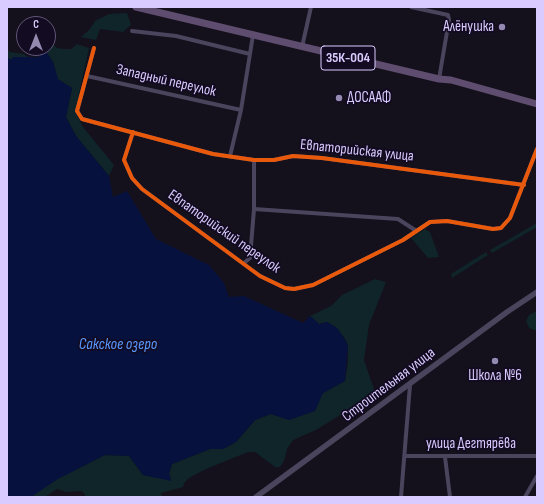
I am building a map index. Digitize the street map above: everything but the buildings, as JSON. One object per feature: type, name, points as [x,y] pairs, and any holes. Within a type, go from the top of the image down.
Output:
[{"type":"main road","name":"35К-004","points":[[136,7],[441,80],[451,85],[537,108]]},
{"type":"main road","name":"35К-004","points":[[441,80],[452,80],[537,104]]},
{"type":"street","points":[[302,47],[311,7]]},
{"type":"street","points":[[411,7],[448,15],[449,20],[441,80]]},
{"type":"street","points":[[132,31],[176,36],[250,54]]},
{"type":"street","points":[[230,156],[241,110],[253,35]]},
{"type":"street","points":[[87,76],[94,48]]},
{"type":"street","name":"Западный переулок","points":[[87,76],[241,110]]},
{"type":"street","name":"Евпаторийская улица","points":[[87,76],[77,111],[82,119],[213,154],[254,160],[274,160],[293,156],[322,158],[524,185]]},
{"type":"street","name":"Евпаторийский переулок","points":[[133,132],[124,160],[132,178],[142,189],[260,276],[285,288],[294,289],[313,285],[403,240],[426,223],[437,221],[501,228],[510,218],[524,185]]},
{"type":"street","points":[[524,185],[537,149]]},
{"type":"street","name":"Евпаторийский переулок","points":[[244,263],[250,258],[254,209],[254,160]]},
{"type":"street","points":[[254,209],[398,219],[415,230]]},
{"type":"street","name":"Строительная улица","points":[[256,497],[410,385],[507,312],[537,292]]},
{"type":"street","points":[[401,497],[410,385]]},
{"type":"street","name":"улица Дегтярёва","points":[[405,456],[537,456]]},
{"type":"street","points":[[445,457],[450,497]]},
{"type":"street","points":[[525,497],[537,476]]},
{"type":"green space","points":[[127,13],[131,25],[123,32],[100,29],[96,40],[81,37],[90,29],[95,21],[109,14]]},
{"type":"green space","points":[[77,44],[89,48],[75,112],[83,127],[114,165],[109,176],[76,136],[66,117],[72,88],[58,80],[53,62],[49,56],[56,56],[56,47],[71,49]]},
{"type":"green space","points":[[7,48],[10,52],[16,53],[16,56],[28,57],[13,57],[11,61],[7,57]]},
{"type":"green space","points":[[537,223],[537,227],[492,253],[490,250]]},
{"type":"green space","points":[[425,229],[430,232],[439,257],[428,258],[411,238]]},
{"type":"green space","points":[[486,252],[488,255],[452,278],[451,274]]},
{"type":"green space","points":[[375,279],[386,282],[369,325],[364,360],[376,395],[362,408],[342,414],[316,430],[293,440],[287,449],[284,461],[280,467],[275,467],[255,452],[248,452],[206,469],[189,478],[184,483],[183,487],[161,493],[162,497],[85,497],[85,494],[81,491],[66,492],[57,489],[45,497],[31,497],[52,482],[54,462],[66,474],[105,455],[129,456],[143,475],[171,480],[169,474],[172,464],[210,449],[223,449],[236,442],[255,420],[271,414],[289,420],[323,393],[345,381],[348,362],[348,345],[345,339],[337,328],[327,322],[319,324],[310,316],[331,306],[342,295]]},
{"type":"green space","points":[[537,311],[537,331],[529,328],[526,321],[529,315]]},
{"type":"water","name":"Сакское озеро","points":[[49,56],[53,62],[58,79],[72,88],[66,117],[76,136],[109,176],[113,197],[127,191],[156,239],[209,265],[224,283],[229,297],[244,296],[303,323],[310,316],[319,324],[327,322],[337,328],[348,345],[345,381],[323,393],[315,411],[289,420],[271,414],[255,420],[236,442],[223,449],[210,449],[172,464],[169,473],[171,481],[143,475],[129,456],[105,455],[58,479],[31,497],[7,497],[7,57],[11,60],[13,57]]},
{"type":"cycle path","points":[[94,48],[77,111],[82,119],[213,154],[254,160],[274,160],[293,156],[322,158],[524,185]]},
{"type":"cycle path","points":[[133,132],[124,160],[132,178],[142,189],[260,276],[285,288],[294,289],[313,285],[403,240],[430,222],[447,221],[493,229],[501,228],[510,218],[537,149]]},
{"type":"place","name":"Алёнушка","points":[[502,27]]},
{"type":"place","name":"ДОСААФ","points":[[339,98]]},
{"type":"place","name":"Школа №6","points":[[495,361]]}]
